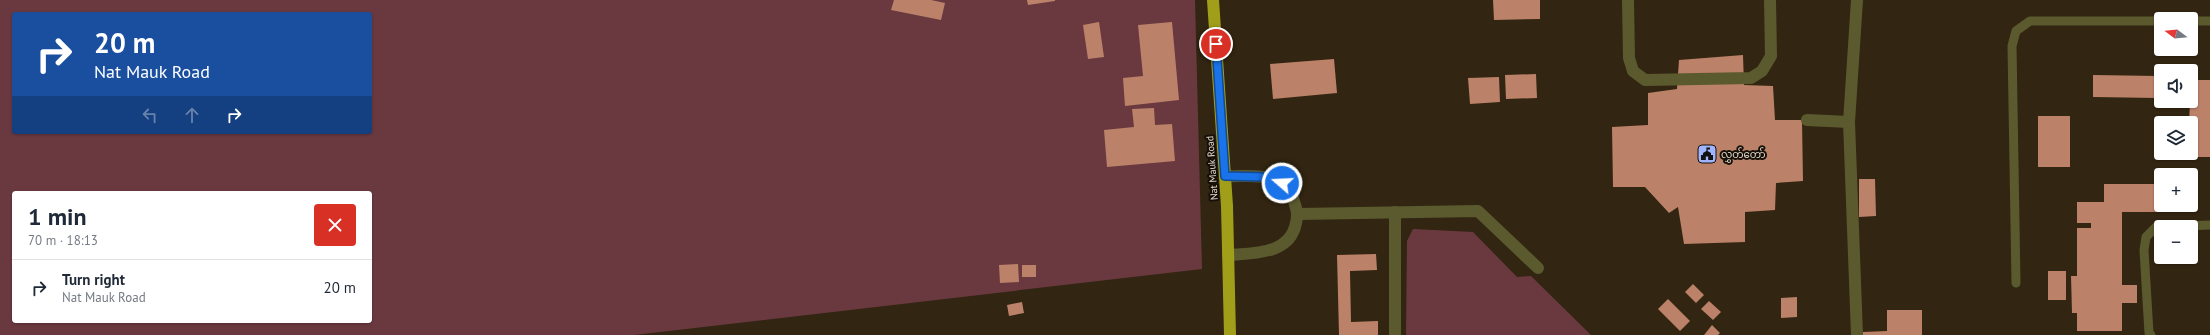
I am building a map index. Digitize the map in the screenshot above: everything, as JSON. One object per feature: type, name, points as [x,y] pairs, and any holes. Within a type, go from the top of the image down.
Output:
[{"type":"highway","name":"Nat Mauk Road","points":[[1213,0],[1225,176],[1230,335]]},
{"type":"street","points":[[1628,0],[1629,58],[1633,71],[1645,80],[1751,78],[1762,71],[1771,56],[1770,0]]},
{"type":"street","points":[[1857,0],[1849,122],[1857,335]]},
{"type":"street","points":[[1807,120],[1849,122]]},
{"type":"street","points":[[1225,176],[1266,177],[1282,183],[1294,197],[1298,214],[1294,231],[1284,245],[1265,252],[1228,255]]},
{"type":"street","points":[[1298,214],[1478,211],[1538,268]]},
{"type":"street","points":[[1395,212],[1395,335]]},
{"type":"lane","points":[[2016,283],[2012,46],[2016,31],[2030,21],[2154,21]]},
{"type":"lane","points":[[2198,21],[2210,21]]},
{"type":"lane","points":[[2151,335],[2148,333],[2144,250],[2146,237],[2156,226],[2210,225]]},
{"type":"shaded area","points":[[0,0],[1195,0],[1202,269],[634,335],[0,335]]},
{"type":"shaded area","points":[[1413,229],[1473,232],[1517,277],[1531,276],[1591,335],[1406,335],[1407,241]]},
{"type":"building","points":[[894,0],[931,0],[945,3],[941,20],[891,10]]},
{"type":"building","points":[[1027,0],[1055,0],[1055,1],[1028,5]]},
{"type":"building","points":[[1493,0],[1540,0],[1540,19],[1494,20]]},
{"type":"building","points":[[1099,22],[1104,57],[1088,59],[1083,25]]},
{"type":"building","points":[[1172,22],[1179,100],[1125,106],[1123,78],[1143,76],[1138,25]]},
{"type":"building","name":"လွှတ်တော်","points":[[1743,55],[1744,85],[1773,86],[1775,120],[1802,120],[1803,181],[1776,183],[1775,210],[1745,212],[1745,242],[1684,244],[1678,207],[1669,213],[1645,187],[1613,187],[1612,127],[1648,125],[1648,93],[1677,89],[1679,60]]},
{"type":"building","points":[[1334,59],[1337,93],[1273,99],[1270,64]]},
{"type":"building","points":[[1536,74],[1537,98],[1506,99],[1505,75]]},
{"type":"building","points":[[2093,75],[2154,76],[2154,98],[2093,97]]},
{"type":"building","points":[[1499,77],[1500,102],[1470,104],[1468,78]]},
{"type":"building","points":[[2198,80],[2210,80],[2210,157],[2198,157],[2198,116],[2189,116],[2190,108],[2198,108]]},
{"type":"building","points":[[1154,108],[1155,125],[1172,124],[1175,161],[1107,167],[1104,130],[1134,127],[1132,109]]},
{"type":"building","points":[[2038,116],[2070,116],[2070,167],[2038,167]]},
{"type":"building","points":[[1859,179],[1875,179],[1876,216],[1859,217]]},
{"type":"building","points":[[2104,184],[2154,184],[2154,212],[2122,212],[2122,285],[2137,285],[2137,303],[2122,303],[2122,331],[2077,331],[2077,313],[2072,313],[2071,276],[2077,276],[2077,228],[2091,228],[2091,223],[2077,223],[2077,202],[2104,202]]},
{"type":"building","points":[[1376,254],[1377,270],[1350,271],[1351,322],[1378,321],[1378,335],[1339,335],[1337,255]]},
{"type":"building","points":[[1018,264],[1019,282],[1000,283],[999,265]]},
{"type":"building","points":[[1022,265],[1036,265],[1036,277],[1022,277]]},
{"type":"building","points":[[2048,271],[2066,271],[2066,300],[2048,300]]},
{"type":"building","points":[[1693,284],[1704,295],[1696,303],[1685,292]]},
{"type":"building","points":[[1797,297],[1797,317],[1781,318],[1781,298]]},
{"type":"building","points":[[1668,299],[1690,321],[1680,331],[1658,309]]},
{"type":"building","points":[[1709,301],[1721,312],[1713,320],[1701,309]]},
{"type":"building","points":[[1022,302],[1024,313],[1009,316],[1007,305]]},
{"type":"building","points":[[1887,310],[1922,310],[1922,335],[1863,335],[1863,332],[1887,331]]},
{"type":"building","points":[[1712,325],[1720,333],[1718,335],[1704,335]]},
{"type":"place","name":"လွှတ်တော်","points":[[1707,154]]},
{"type":"route","points":[[1216,44],[1225,176],[1266,177],[1282,183]]}]
